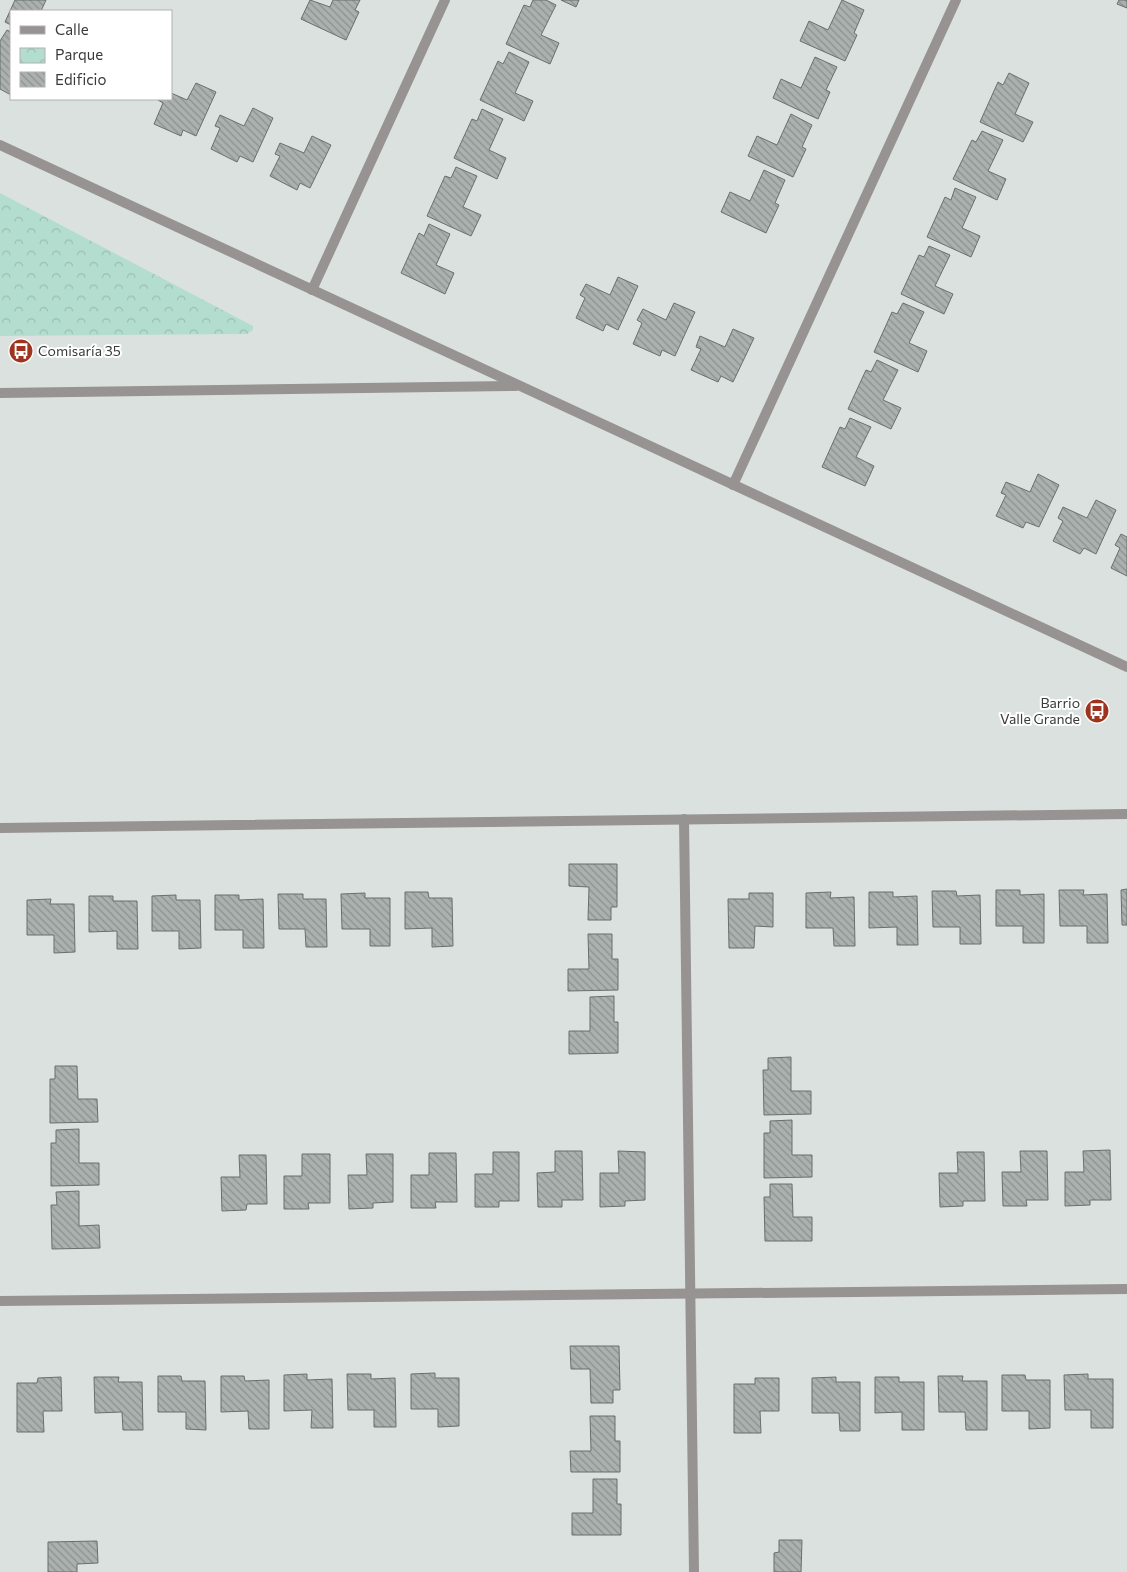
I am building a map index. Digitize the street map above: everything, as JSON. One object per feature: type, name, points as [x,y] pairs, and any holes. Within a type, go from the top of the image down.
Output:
[{"type":"street","points":[[312,290],[445,0]]},
{"type":"street","points":[[733,485],[956,0]]},
{"type":"street","points":[[0,145],[1127,667]]},
{"type":"street","points":[[0,393],[519,386]]},
{"type":"street","points":[[0,828],[1127,814]]},
{"type":"street","points":[[684,819],[694,1572]]},
{"type":"street","points":[[0,1301],[1127,1288]]},
{"type":"green space","points":[[0,193],[253,326],[253,330],[247,334],[0,336]]},
{"type":"building","points":[[15,0],[46,0],[41,10],[10,10]]},
{"type":"building","points":[[310,0],[330,7],[333,0],[360,0],[355,10],[359,12],[346,40],[301,19]]},
{"type":"building","points":[[533,0],[546,0],[556,5],[541,35],[559,43],[550,64],[506,44],[524,5],[530,7]]},
{"type":"building","points":[[561,0],[579,0],[576,7]]},
{"type":"building","points":[[842,0],[864,10],[854,33],[857,35],[845,61],[800,41],[809,21],[828,30]]},
{"type":"building","points":[[1119,0],[1127,0],[1127,8],[1117,4]]},
{"type":"building","points":[[10,11],[10,24],[5,22]]},
{"type":"building","points":[[7,30],[10,32],[10,94],[0,89],[0,41]]},
{"type":"building","points":[[509,52],[529,62],[515,93],[533,101],[524,121],[480,100],[498,61],[503,64]]},
{"type":"building","points":[[815,57],[837,67],[826,90],[830,92],[818,119],[773,98],[781,79],[801,88]]},
{"type":"building","points":[[1009,73],[1029,83],[1015,114],[1033,122],[1023,142],[980,122],[998,82],[1003,85]]},
{"type":"building","points":[[196,83],[216,92],[196,136],[183,130],[181,136],[154,124],[163,103],[158,100],[172,100],[172,93],[187,100]]},
{"type":"building","points":[[253,108],[273,118],[253,162],[240,156],[237,162],[211,149],[220,128],[215,126],[220,115],[244,126]]},
{"type":"building","points":[[482,109],[503,119],[489,150],[506,158],[497,179],[454,158],[472,119],[477,121]]},
{"type":"building","points":[[791,114],[812,125],[802,147],[806,149],[793,177],[748,156],[757,136],[777,145]]},
{"type":"building","points":[[982,131],[1003,140],[988,171],[1006,179],[997,200],[953,179],[972,140],[976,142]]},
{"type":"building","points":[[312,136],[331,145],[310,188],[300,183],[297,190],[270,176],[280,156],[275,154],[280,143],[304,153]]},
{"type":"building","points":[[456,167],[477,176],[463,207],[481,215],[471,236],[427,216],[445,176],[451,178]]},
{"type":"building","points":[[764,170],[785,180],[775,203],[779,205],[766,233],[721,212],[730,192],[750,201]]},
{"type":"building","points":[[955,188],[976,197],[962,228],[980,236],[971,257],[927,237],[945,197],[951,200]]},
{"type":"building","points":[[429,224],[450,234],[436,265],[454,273],[445,294],[401,273],[419,233],[424,236]]},
{"type":"building","points":[[929,246],[950,255],[935,286],[953,294],[944,314],[901,294],[919,255],[924,257]]},
{"type":"building","points":[[618,277],[638,286],[618,330],[606,324],[603,331],[576,318],[585,298],[580,295],[586,284],[610,295]]},
{"type":"building","points":[[674,303],[695,312],[675,356],[662,350],[660,356],[633,344],[642,323],[637,320],[643,309],[666,320]]},
{"type":"building","points":[[903,303],[924,312],[909,343],[927,351],[918,372],[874,352],[892,312],[897,314]]},
{"type":"building","points":[[733,329],[754,338],[733,382],[721,376],[718,382],[691,370],[701,349],[696,347],[700,336],[725,347]]},
{"type":"building","points":[[877,360],[898,370],[883,400],[901,408],[891,429],[848,409],[866,370],[871,372]]},
{"type":"building","points":[[850,418],[871,427],[856,457],[874,466],[865,486],[822,467],[840,427],[845,429]]},
{"type":"building","points":[[1038,474],[1059,485],[1039,527],[1026,522],[1023,528],[996,516],[1006,495],[1001,493],[1006,482],[1030,492]]},
{"type":"building","points":[[1096,500],[1116,510],[1096,554],[1084,548],[1080,554],[1053,541],[1063,521],[1058,518],[1063,507],[1087,518]]},
{"type":"building","points":[[1121,534],[1127,537],[1127,576],[1111,568],[1120,548],[1115,545]]},
{"type":"building","points":[[569,864],[617,864],[617,907],[611,907],[611,920],[588,920],[589,887],[569,886]]},
{"type":"building","points":[[1127,889],[1127,925],[1122,925],[1121,890]]},
{"type":"building","points":[[996,890],[1020,890],[1020,895],[1044,894],[1044,943],[1023,943],[1023,926],[996,926]]},
{"type":"building","points":[[1059,890],[1084,890],[1083,895],[1107,894],[1108,943],[1087,943],[1087,926],[1060,926]]},
{"type":"building","points":[[932,891],[956,891],[957,896],[980,895],[981,944],[960,944],[960,927],[933,927]]},
{"type":"building","points":[[405,892],[428,892],[429,898],[452,898],[453,946],[432,947],[432,928],[405,929]]},
{"type":"building","points":[[831,892],[830,898],[854,897],[855,946],[834,946],[833,928],[806,928],[806,893]]},
{"type":"building","points":[[869,892],[893,892],[893,897],[917,896],[918,945],[897,945],[897,927],[869,928]]},
{"type":"building","points":[[365,893],[365,898],[390,898],[390,946],[370,946],[370,929],[342,929],[341,894]]},
{"type":"building","points":[[749,893],[773,893],[773,927],[755,926],[754,948],[729,948],[728,899],[749,899]]},
{"type":"building","points":[[278,894],[303,894],[303,899],[326,899],[327,947],[306,947],[305,929],[279,929]]},
{"type":"building","points":[[176,895],[176,900],[200,900],[201,948],[179,949],[179,931],[152,931],[152,896]]},
{"type":"building","points":[[215,895],[239,895],[239,900],[263,899],[264,948],[243,948],[243,930],[215,930]]},
{"type":"building","points":[[89,896],[113,896],[113,901],[137,901],[138,949],[117,949],[117,931],[89,932]]},
{"type":"building","points":[[51,899],[50,904],[74,904],[75,952],[54,953],[54,935],[27,935],[27,900]]},
{"type":"building","points":[[588,934],[612,934],[612,959],[618,959],[618,990],[568,991],[568,969],[589,969]]},
{"type":"building","points":[[614,996],[614,1022],[618,1022],[618,1053],[569,1054],[569,1031],[590,1031],[590,997]]},
{"type":"building","points":[[791,1057],[791,1091],[811,1091],[811,1114],[764,1115],[763,1070],[768,1070],[768,1058]]},
{"type":"building","points":[[55,1066],[77,1066],[78,1099],[97,1099],[98,1122],[50,1123],[50,1079],[55,1079]]},
{"type":"building","points":[[792,1120],[792,1155],[812,1155],[812,1177],[764,1178],[764,1133],[770,1133],[770,1121]]},
{"type":"building","points":[[79,1129],[79,1163],[99,1163],[99,1185],[51,1186],[51,1143],[56,1143],[56,1130]]},
{"type":"building","points":[[1110,1150],[1111,1200],[1090,1200],[1090,1205],[1065,1206],[1065,1172],[1084,1172],[1083,1151]]},
{"type":"building","points":[[555,1151],[582,1151],[583,1200],[562,1200],[562,1207],[538,1207],[537,1173],[555,1172]]},
{"type":"building","points":[[618,1151],[645,1152],[645,1200],[625,1201],[625,1206],[600,1207],[600,1173],[619,1173]]},
{"type":"building","points":[[1020,1151],[1047,1151],[1048,1200],[1026,1200],[1027,1206],[1003,1206],[1002,1172],[1021,1172]]},
{"type":"building","points":[[493,1152],[519,1152],[519,1201],[499,1201],[499,1207],[475,1207],[475,1174],[493,1174]]},
{"type":"building","points":[[957,1152],[984,1152],[985,1201],[963,1201],[963,1206],[940,1207],[939,1173],[958,1173]]},
{"type":"building","points":[[429,1153],[456,1153],[457,1202],[435,1202],[436,1208],[411,1208],[411,1175],[429,1175]]},
{"type":"building","points":[[302,1154],[330,1154],[330,1203],[308,1203],[309,1209],[284,1209],[284,1176],[302,1176]]},
{"type":"building","points":[[366,1154],[393,1154],[393,1202],[373,1203],[373,1208],[349,1209],[348,1175],[367,1175]]},
{"type":"building","points":[[239,1155],[266,1155],[267,1204],[247,1204],[246,1210],[222,1211],[221,1177],[240,1177]]},
{"type":"building","points":[[770,1184],[792,1184],[793,1217],[812,1217],[812,1241],[765,1241],[764,1197],[770,1197]]},
{"type":"building","points":[[79,1191],[79,1226],[99,1225],[100,1248],[52,1249],[51,1205],[57,1205],[56,1192]]},
{"type":"building","points":[[570,1346],[619,1346],[620,1390],[613,1390],[613,1403],[591,1403],[590,1369],[571,1369]]},
{"type":"building","points":[[435,1373],[435,1378],[459,1378],[459,1426],[438,1427],[438,1409],[411,1409],[411,1374]]},
{"type":"building","points":[[307,1374],[307,1380],[332,1379],[333,1428],[311,1428],[312,1410],[284,1411],[284,1375]]},
{"type":"building","points":[[347,1374],[371,1374],[371,1379],[395,1378],[396,1427],[374,1427],[374,1410],[348,1410]]},
{"type":"building","points":[[1088,1374],[1088,1379],[1113,1379],[1113,1428],[1091,1428],[1091,1410],[1065,1410],[1064,1375]]},
{"type":"building","points":[[1002,1375],[1025,1375],[1026,1380],[1050,1380],[1050,1428],[1029,1429],[1029,1411],[1002,1411]]},
{"type":"building","points":[[158,1376],[181,1376],[182,1381],[205,1381],[206,1430],[186,1429],[186,1412],[158,1412]]},
{"type":"building","points":[[221,1376],[244,1376],[245,1381],[269,1380],[269,1429],[249,1429],[248,1411],[221,1412]]},
{"type":"building","points":[[938,1376],[963,1376],[962,1381],[987,1381],[987,1430],[966,1430],[965,1412],[939,1412]]},
{"type":"building","points":[[61,1377],[62,1411],[43,1411],[44,1432],[17,1432],[17,1383],[37,1383],[38,1378]]},
{"type":"building","points":[[94,1377],[119,1377],[118,1382],[142,1382],[143,1430],[123,1430],[122,1412],[95,1413]]},
{"type":"building","points":[[836,1377],[836,1382],[860,1382],[860,1431],[840,1431],[839,1413],[812,1413],[812,1378]]},
{"type":"building","points":[[875,1377],[899,1377],[899,1382],[924,1382],[924,1430],[902,1430],[902,1412],[875,1413]]},
{"type":"building","points":[[755,1378],[779,1378],[779,1411],[760,1411],[761,1433],[734,1433],[734,1384],[755,1384]]},
{"type":"building","points":[[590,1416],[615,1416],[615,1441],[620,1441],[620,1472],[571,1472],[570,1451],[591,1451]]},
{"type":"building","points":[[593,1479],[617,1479],[617,1504],[621,1504],[621,1535],[572,1535],[572,1513],[593,1513]]},
{"type":"building","points":[[779,1540],[802,1540],[801,1572],[774,1572],[774,1553],[779,1552]]},
{"type":"building","points":[[97,1541],[98,1563],[77,1564],[77,1572],[48,1572],[48,1542]]},
{"type":"place","name":"Comisaría 35","points":[[21,351]]},
{"type":"place","name":"Barrio Valle Grande","points":[[1097,711]]}]
